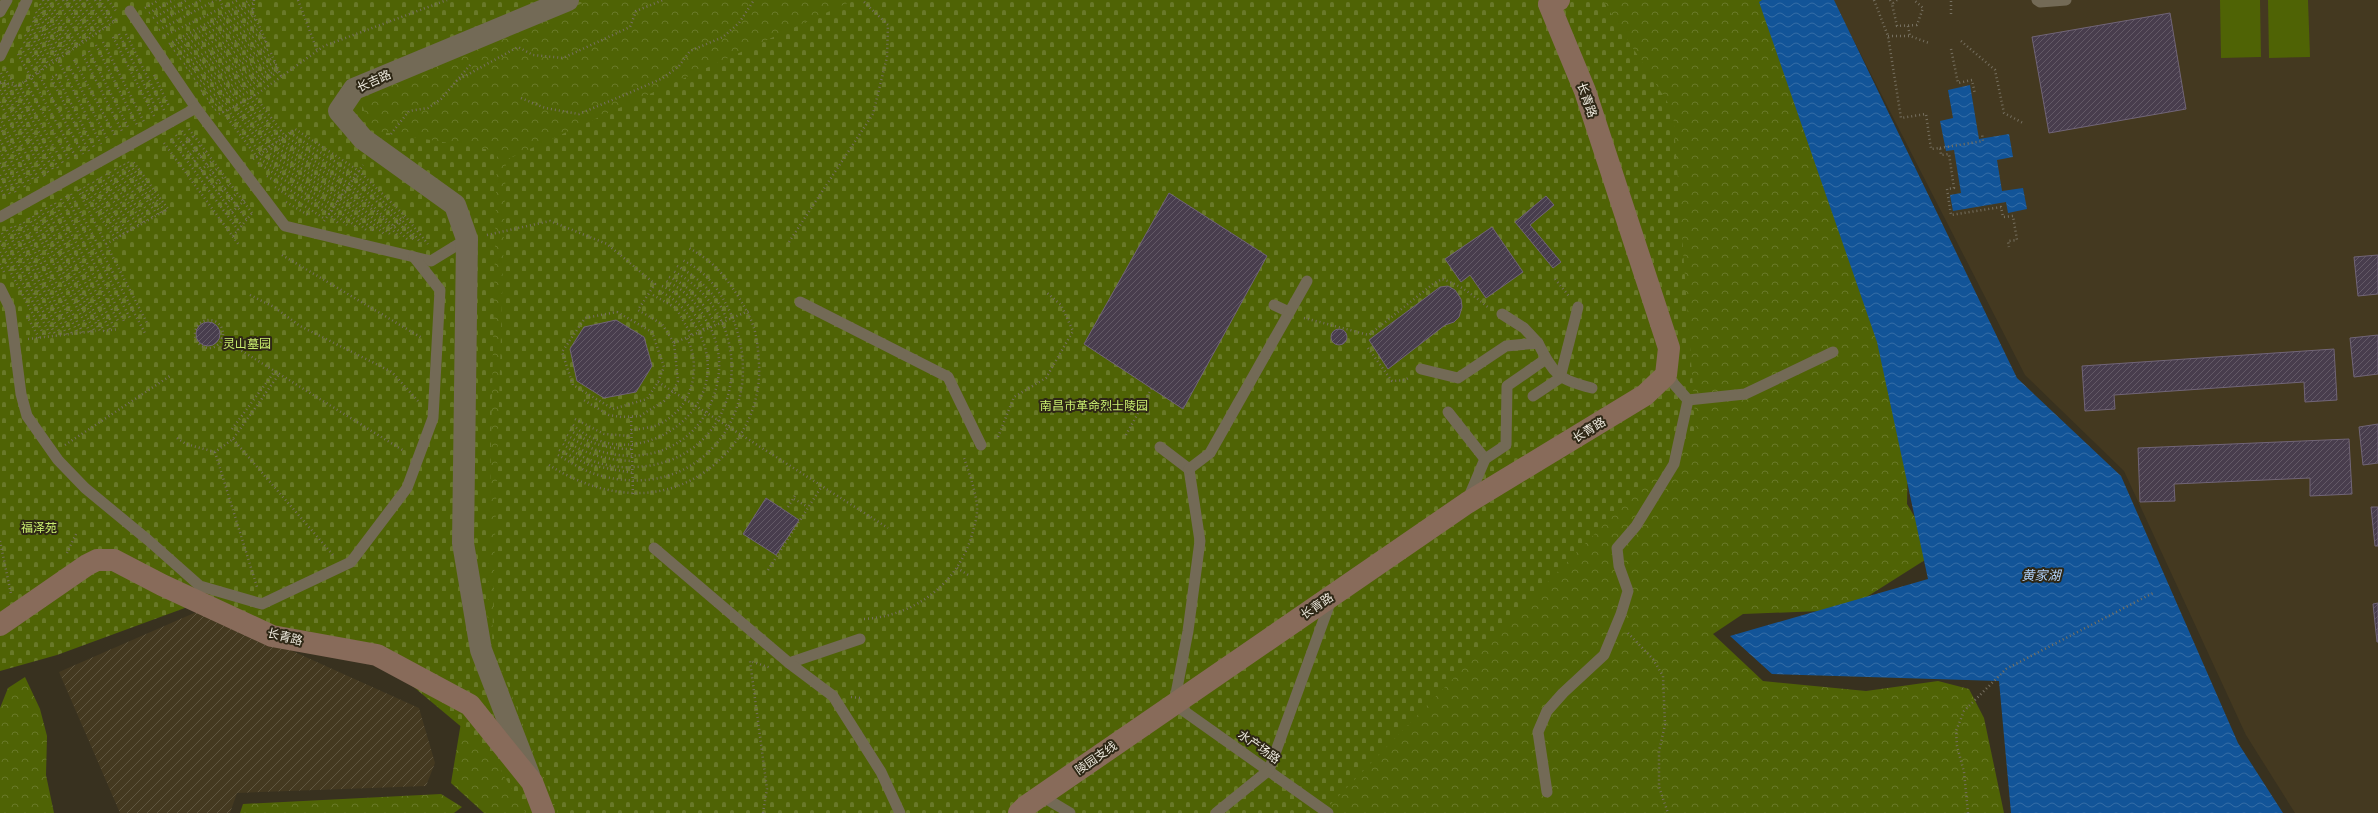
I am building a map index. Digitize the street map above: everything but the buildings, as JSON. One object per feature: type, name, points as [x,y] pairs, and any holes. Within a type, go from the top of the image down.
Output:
[{"type":"street","name":"长吉路","points":[[467,239],[455,205],[363,139],[339,111],[354,89],[568,0]]},
{"type":"street","name":"长青路","points":[[1174,704],[1467,503],[1645,396],[1666,375],[1669,348],[1585,91],[1551,1]]},
{"type":"street","points":[[467,239],[463,543],[481,650],[532,782]]},
{"type":"street","name":"长青路","points":[[0,625],[82,568],[97,560],[114,560],[162,585],[272,636],[377,655],[470,705],[532,782],[544,813]]},
{"type":"street","name":"陵园支线","points":[[1019,813],[1037,793],[1174,704]]},
{"type":"lane","points":[[0,12],[7,0]]},
{"type":"lane","points":[[2036,0],[2040,2],[2066,0]]},
{"type":"lane","points":[[135,11],[153,37],[196,107],[244,166],[285,226],[425,258],[467,239]]},
{"type":"lane","points":[[2,61],[20,16]]},
{"type":"lane","points":[[0,216],[69,175],[196,107]]},
{"type":"lane","points":[[0,288],[10,308],[21,394],[26,416],[53,454],[85,488],[148,540],[200,586],[262,604],[351,562],[407,488],[433,418],[440,290],[425,258]]},
{"type":"lane","points":[[1189,469],[1210,453],[1307,281]]},
{"type":"lane","points":[[800,302],[948,377],[981,445]]},
{"type":"lane","points":[[1274,305],[1289,312]]},
{"type":"lane","points":[[1533,396],[1560,378],[1578,307]]},
{"type":"lane","points":[[1502,314],[1524,328],[1538,343],[1546,359],[1560,378],[1570,383],[1592,388]]},
{"type":"lane","points":[[1421,369],[1458,378],[1506,346],[1538,343]]},
{"type":"lane","points":[[1688,400],[1745,394],[1832,352]]},
{"type":"lane","points":[[1467,503],[1485,459],[1506,445],[1507,386],[1546,359]]},
{"type":"lane","points":[[1666,375],[1688,400]]},
{"type":"lane","points":[[1547,792],[1538,732],[1546,711],[1604,655],[1618,622],[1628,591],[1619,566],[1617,548],[1636,526],[1674,464],[1688,400]]},
{"type":"lane","points":[[1448,412],[1485,459]]},
{"type":"lane","points":[[1160,447],[1189,469],[1200,541],[1188,631],[1174,704]]},
{"type":"lane","points":[[654,548],[789,663],[833,696],[881,772],[900,813]]},
{"type":"lane","points":[[1216,813],[1269,770],[1332,596]]},
{"type":"lane","points":[[789,663],[860,638]]},
{"type":"lane","name":"水产场路","points":[[1174,704],[1328,813]]},
{"type":"lane","points":[[1037,793],[1070,813]]},
{"type":"path","points":[[38,0],[71,51]]},
{"type":"path","points":[[43,0],[75,48]]},
{"type":"path","points":[[48,0],[78,46]]},
{"type":"path","points":[[56,0],[83,42]]},
{"type":"path","points":[[63,0],[88,39]]},
{"type":"path","points":[[68,0],[92,36]]},
{"type":"path","points":[[74,0],[96,34]]},
{"type":"path","points":[[80,0],[100,31]]},
{"type":"path","points":[[87,0],[105,28]]},
{"type":"path","points":[[95,0],[110,24]]},
{"type":"path","points":[[100,0],[114,22]]},
{"type":"path","points":[[0,82],[19,85],[110,24],[159,0]]},
{"type":"path","points":[[144,16],[174,0]]},
{"type":"path","points":[[147,21],[187,0]]},
{"type":"path","points":[[151,26],[201,0]]},
{"type":"path","points":[[153,37],[216,0]]},
{"type":"path","points":[[220,0],[223,7]]},
{"type":"path","points":[[153,37],[238,0]]},
{"type":"path","points":[[165,46],[250,0]]},
{"type":"path","points":[[298,0],[318,50]]},
{"type":"path","points":[[206,121],[250,98],[324,46],[445,0]]},
{"type":"path","points":[[455,82],[518,47],[533,55],[563,58],[630,27],[636,11],[663,0]]},
{"type":"path","points":[[521,98],[545,108],[579,114],[622,96],[663,78],[679,66],[690,51],[724,37],[739,23],[754,0]]},
{"type":"path","points":[[789,242],[873,114],[887,57],[888,25],[862,0]]},
{"type":"path","points":[[1874,0],[1888,36],[1901,118],[1926,114],[1931,149],[1983,141],[1982,134]]},
{"type":"path","points":[[1890,0],[1898,26],[1917,25],[1923,8],[1914,0]]},
{"type":"path","points":[[1892,4],[1897,0]]},
{"type":"path","points":[[1951,0],[1951,14]]},
{"type":"path","points":[[168,49],[253,2],[254,15],[281,76]]},
{"type":"path","points":[[38,7],[68,53]]},
{"type":"path","points":[[170,53],[253,9]]},
{"type":"path","points":[[173,57],[254,15]]},
{"type":"path","points":[[20,16],[64,55]]},
{"type":"path","points":[[20,16],[59,59],[69,175],[102,331]]},
{"type":"path","points":[[20,16],[54,62]]},
{"type":"path","points":[[20,16],[49,65]]},
{"type":"path","points":[[20,16],[46,68]]},
{"type":"path","points":[[20,16],[42,70]]},
{"type":"path","points":[[20,16],[37,73],[85,156]]},
{"type":"path","points":[[20,16],[31,77],[124,321]]},
{"type":"path","points":[[176,62],[256,19]]},
{"type":"path","points":[[180,66],[258,24]]},
{"type":"path","points":[[1908,26],[1910,36]]},
{"type":"path","points":[[182,70],[260,28]]},
{"type":"path","points":[[124,30],[165,112]]},
{"type":"path","points":[[185,73],[262,32]]},
{"type":"path","points":[[119,34],[160,115]]},
{"type":"path","points":[[113,36],[155,117]]},
{"type":"path","points":[[1888,36],[1910,36],[1929,43]]},
{"type":"path","points":[[187,76],[264,37]]},
{"type":"path","points":[[190,81],[266,41]]},
{"type":"path","points":[[1961,41],[1995,70],[2004,113],[2023,123]]},
{"type":"path","points":[[103,42],[144,124]]},
{"type":"path","points":[[96,45],[138,127]]},
{"type":"path","points":[[193,85],[268,46]]},
{"type":"path","points":[[196,88],[269,49]]},
{"type":"path","points":[[1951,49],[1958,83],[1972,80],[1975,94]]},
{"type":"path","points":[[89,51],[131,131]]},
{"type":"path","points":[[198,92],[271,54]]},
{"type":"path","points":[[83,55],[124,135]]},
{"type":"path","points":[[201,96],[273,58]]},
{"type":"path","points":[[74,60],[116,139],[171,109],[196,107],[275,62]]},
{"type":"path","points":[[2,61],[14,85],[69,175],[147,323]]},
{"type":"path","points":[[315,233],[376,148],[392,133],[409,111],[428,108],[441,98],[474,61]]},
{"type":"path","points":[[69,66],[110,143],[69,175]]},
{"type":"path","points":[[207,104],[277,66]]},
{"type":"path","points":[[210,108],[278,70]]},
{"type":"path","points":[[212,112],[255,88],[278,70]]},
{"type":"path","points":[[1,73],[69,175],[131,320]]},
{"type":"path","points":[[69,175],[96,151],[56,75],[51,78],[90,153]]},
{"type":"path","points":[[26,81],[69,175],[146,335]]},
{"type":"path","points":[[0,82],[116,239]]},
{"type":"path","points":[[19,85],[65,167]]},
{"type":"path","points":[[0,90],[120,236]]},
{"type":"path","points":[[254,95],[285,136],[353,179],[398,222],[425,258]]},
{"type":"path","points":[[250,98],[281,140],[350,184],[395,225],[425,258]]},
{"type":"path","points":[[245,100],[277,142],[347,187],[425,258]]},
{"type":"path","points":[[0,102],[124,234]]},
{"type":"path","points":[[241,102],[271,147],[344,191],[388,231],[425,258]]},
{"type":"path","points":[[236,105],[271,147],[342,195],[391,242]]},
{"type":"path","points":[[233,107],[266,151],[339,198],[381,238],[405,216]]},
{"type":"path","points":[[228,110],[261,154],[337,202],[378,241],[372,246]]},
{"type":"path","points":[[223,112],[257,157],[334,206],[361,232]]},
{"type":"path","points":[[218,115],[223,120]]},
{"type":"path","points":[[0,118],[134,229]]},
{"type":"path","points":[[0,127],[139,226]]},
{"type":"path","points":[[188,127],[252,213]]},
{"type":"path","points":[[180,129],[247,220]]},
{"type":"path","points":[[348,232],[329,214],[244,166],[295,129],[359,171],[405,216],[425,258]]},
{"type":"path","points":[[174,133],[242,226]]},
{"type":"path","points":[[183,145],[197,133]]},
{"type":"path","points":[[290,133],[356,175],[401,220],[425,258]]},
{"type":"path","points":[[169,137],[238,230]]},
{"type":"path","points":[[0,140],[153,218]]},
{"type":"path","points":[[190,154],[204,142]]},
{"type":"path","points":[[164,143],[239,245]]},
{"type":"path","points":[[1940,148],[1941,155],[1949,154],[1954,188],[1947,189],[1951,215],[2001,207],[2002,217],[2013,216],[2017,240],[2008,241],[2009,247]]},
{"type":"path","points":[[194,161],[209,149]]},
{"type":"path","points":[[0,151],[168,209],[106,244]]},
{"type":"path","points":[[248,154],[253,160],[331,210],[352,229]]},
{"type":"path","points":[[202,170],[216,158]]},
{"type":"path","points":[[0,163],[18,197]]},
{"type":"path","points":[[207,178],[221,165]]},
{"type":"path","points":[[213,186],[227,173]]},
{"type":"path","points":[[0,175],[14,200]]},
{"type":"path","points":[[69,175],[161,213]]},
{"type":"path","points":[[69,175],[158,215]]},
{"type":"path","points":[[69,175],[148,221]]},
{"type":"path","points":[[69,175],[144,223]]},
{"type":"path","points":[[69,175],[128,232]]},
{"type":"path","points":[[69,175],[118,321]]},
{"type":"path","points":[[69,175],[115,330]]},
{"type":"path","points":[[69,175],[110,330]]},
{"type":"path","points":[[69,175],[102,331]]},
{"type":"path","points":[[219,194],[233,181]]},
{"type":"path","points":[[271,184],[330,223]]},
{"type":"path","points":[[0,187],[8,202]]},
{"type":"path","points":[[226,204],[240,190]]},
{"type":"path","points":[[232,212],[249,196]]},
{"type":"path","points":[[233,236],[265,198]]},
{"type":"path","points":[[280,198],[328,228]]},
{"type":"path","points":[[32,215],[95,332]]},
{"type":"path","points":[[29,218],[90,332]]},
{"type":"path","points":[[467,239],[550,221],[607,244],[655,284],[638,310],[662,324],[674,343],[678,381],[673,391],[653,409],[640,416],[631,417],[609,415],[582,399]]},
{"type":"path","points":[[24,222],[83,333]]},
{"type":"path","points":[[20,224],[78,333]]},
{"type":"path","points":[[11,226],[67,335]]},
{"type":"path","points":[[15,226],[72,334]]},
{"type":"path","points":[[6,229],[61,335]]},
{"type":"path","points":[[2,233],[56,336]]},
{"type":"path","points":[[0,241],[51,336]]},
{"type":"path","points":[[549,465],[570,479],[633,495],[662,490],[687,482],[726,456],[741,435],[753,409],[758,392],[759,373],[755,327],[748,312],[714,263],[687,246]]},
{"type":"path","points":[[0,252],[45,337]]},
{"type":"path","points":[[282,255],[437,346]]},
{"type":"path","points":[[558,455],[596,474],[633,480],[670,474],[688,466],[713,449],[729,427],[740,401],[744,371],[742,347],[733,318],[720,292],[703,273],[682,260]]},
{"type":"path","points":[[677,266],[696,276],[706,286],[727,320]]},
{"type":"path","points":[[563,444],[572,452],[602,464],[632,468],[662,465],[690,451],[701,443],[718,420],[728,396],[733,373],[731,346],[717,312],[699,288],[673,271]]},
{"type":"path","points":[[669,276],[682,283],[698,298],[716,325]]},
{"type":"path","points":[[1276,336],[1288,326],[1305,317],[1369,335],[1433,284],[1442,280],[1454,283],[1476,296],[1488,308],[1502,314]]},
{"type":"path","points":[[1555,280],[1578,307]]},
{"type":"path","points":[[567,435],[596,450],[632,455],[650,454],[678,444],[692,434],[707,413],[717,388],[719,349],[711,328],[690,296],[681,288],[666,281]]},
{"type":"path","points":[[662,286],[671,290],[687,303],[704,330]]},
{"type":"path","points":[[573,425],[591,436],[606,441],[631,443],[665,435],[686,420],[696,406],[707,370],[705,347],[699,332],[682,306],[673,298],[657,290]]},
{"type":"path","points":[[998,437],[1014,397],[1046,378],[1073,331],[1061,305],[1046,292]]},
{"type":"path","points":[[250,295],[274,307],[300,326],[392,372],[433,418]]},
{"type":"path","points":[[653,295],[676,308],[692,336]]},
{"type":"path","points":[[674,343],[751,310]]},
{"type":"path","points":[[617,312],[652,332],[664,367],[658,382],[647,399],[613,409],[573,385],[562,352],[585,318],[617,312]]},
{"type":"path","points":[[209,319],[222,327],[223,335],[221,338],[216,346],[208,348],[196,342],[194,334],[200,323],[209,319]]},
{"type":"path","points":[[15,340],[119,329]]},
{"type":"path","points":[[221,338],[280,373],[418,460]]},
{"type":"path","points":[[631,430],[656,426],[681,409],[687,400],[695,363],[693,350],[687,338]]},
{"type":"path","points":[[1368,348],[1392,381],[1405,380],[1421,369]]},
{"type":"path","points":[[232,429],[275,370]]},
{"type":"path","points":[[215,452],[233,438],[280,373]]},
{"type":"path","points":[[53,454],[170,376]]},
{"type":"path","points":[[658,382],[888,528]]},
{"type":"path","points":[[1126,435],[1152,388]]},
{"type":"path","points":[[631,417],[633,495]]},
{"type":"path","points":[[575,419],[604,434],[631,436]]},
{"type":"path","points":[[570,430],[595,444],[616,449],[632,449]]},
{"type":"path","points":[[177,438],[186,444],[215,452]]},
{"type":"path","points":[[233,438],[343,566]]},
{"type":"path","points":[[565,440],[584,451],[605,459],[632,461]]},
{"type":"path","points":[[559,450],[589,466],[632,473]]},
{"type":"path","points":[[215,452],[262,604]]},
{"type":"path","points":[[864,619],[899,612],[919,604],[939,590],[957,568],[965,555],[970,541],[977,506],[964,458]]},
{"type":"path","points":[[768,570],[822,486]]},
{"type":"path","points":[[788,507],[796,494]]},
{"type":"path","points":[[794,498],[808,507]]},
{"type":"path","points":[[0,541],[13,600]]},
{"type":"path","points":[[957,568],[970,576]]},
{"type":"path","points":[[1968,813],[1964,772],[1957,746],[1956,731],[1964,711],[2006,669],[2154,592]]},
{"type":"path","points":[[1618,622],[1653,659],[1663,676],[1665,725],[1659,751],[1659,787],[1668,813]]},
{"type":"path","points":[[764,813],[767,789],[750,662],[776,670]]},
{"type":"path","points":[[833,696],[861,698]]},
{"type":"shaded area","points":[[1833,0],[2378,0],[2378,813],[2295,813],[2246,735],[2124,471],[2025,375]]},
{"type":"shaded area","points":[[201,610],[419,708],[435,763],[426,786],[237,793],[230,813],[120,813],[59,672]]},
{"type":"green space","name":"灵山墓园","points":[[0,0],[590,0],[360,97],[370,130],[497,151],[487,644],[552,813],[526,813],[489,750],[379,658],[193,605],[57,655],[0,671]]},
{"type":"green space","name":"南昌市革命烈士陵园","points":[[488,0],[1784,0],[1910,367],[1907,504],[1936,553],[1846,610],[1743,614],[1713,634],[1763,681],[1866,691],[1938,681],[1969,689],[1984,718],[2004,813],[484,813],[451,783],[468,680],[356,161],[329,54]]},
{"type":"green space","name":"南昌市革命烈士陵园","points":[[854,0],[1603,1],[1673,111],[1696,430],[1322,813],[558,813],[492,645],[506,160]]},
{"type":"green space","points":[[2220,0],[2260,0],[2261,57],[2221,58]]},
{"type":"green space","points":[[2268,0],[2308,0],[2310,57],[2269,58]]},
{"type":"green space","points":[[25,677],[40,709],[47,736],[46,775],[54,813],[0,813],[0,708],[8,688]]},
{"type":"green space","points":[[441,794],[462,807],[454,813],[240,813],[243,804]]},
{"type":"water","name":"黄家湖","points":[[1762,0],[1834,0],[2017,378],[2121,476],[2238,743],[2283,813],[2011,813],[1999,681],[1772,674],[1730,636],[1928,579],[1877,342],[1759,2]]},
{"type":"water","points":[[1970,85],[1979,139],[2009,134],[2013,157],[1997,160],[2002,191],[2023,188],[2027,209],[2008,213],[2006,202],[1953,211],[1950,195],[1961,193],[1954,150],[1946,151],[1940,121],[1953,118],[1948,90]]},
{"type":"park label","name":"福泽苑","points":[[39,528]]}]
